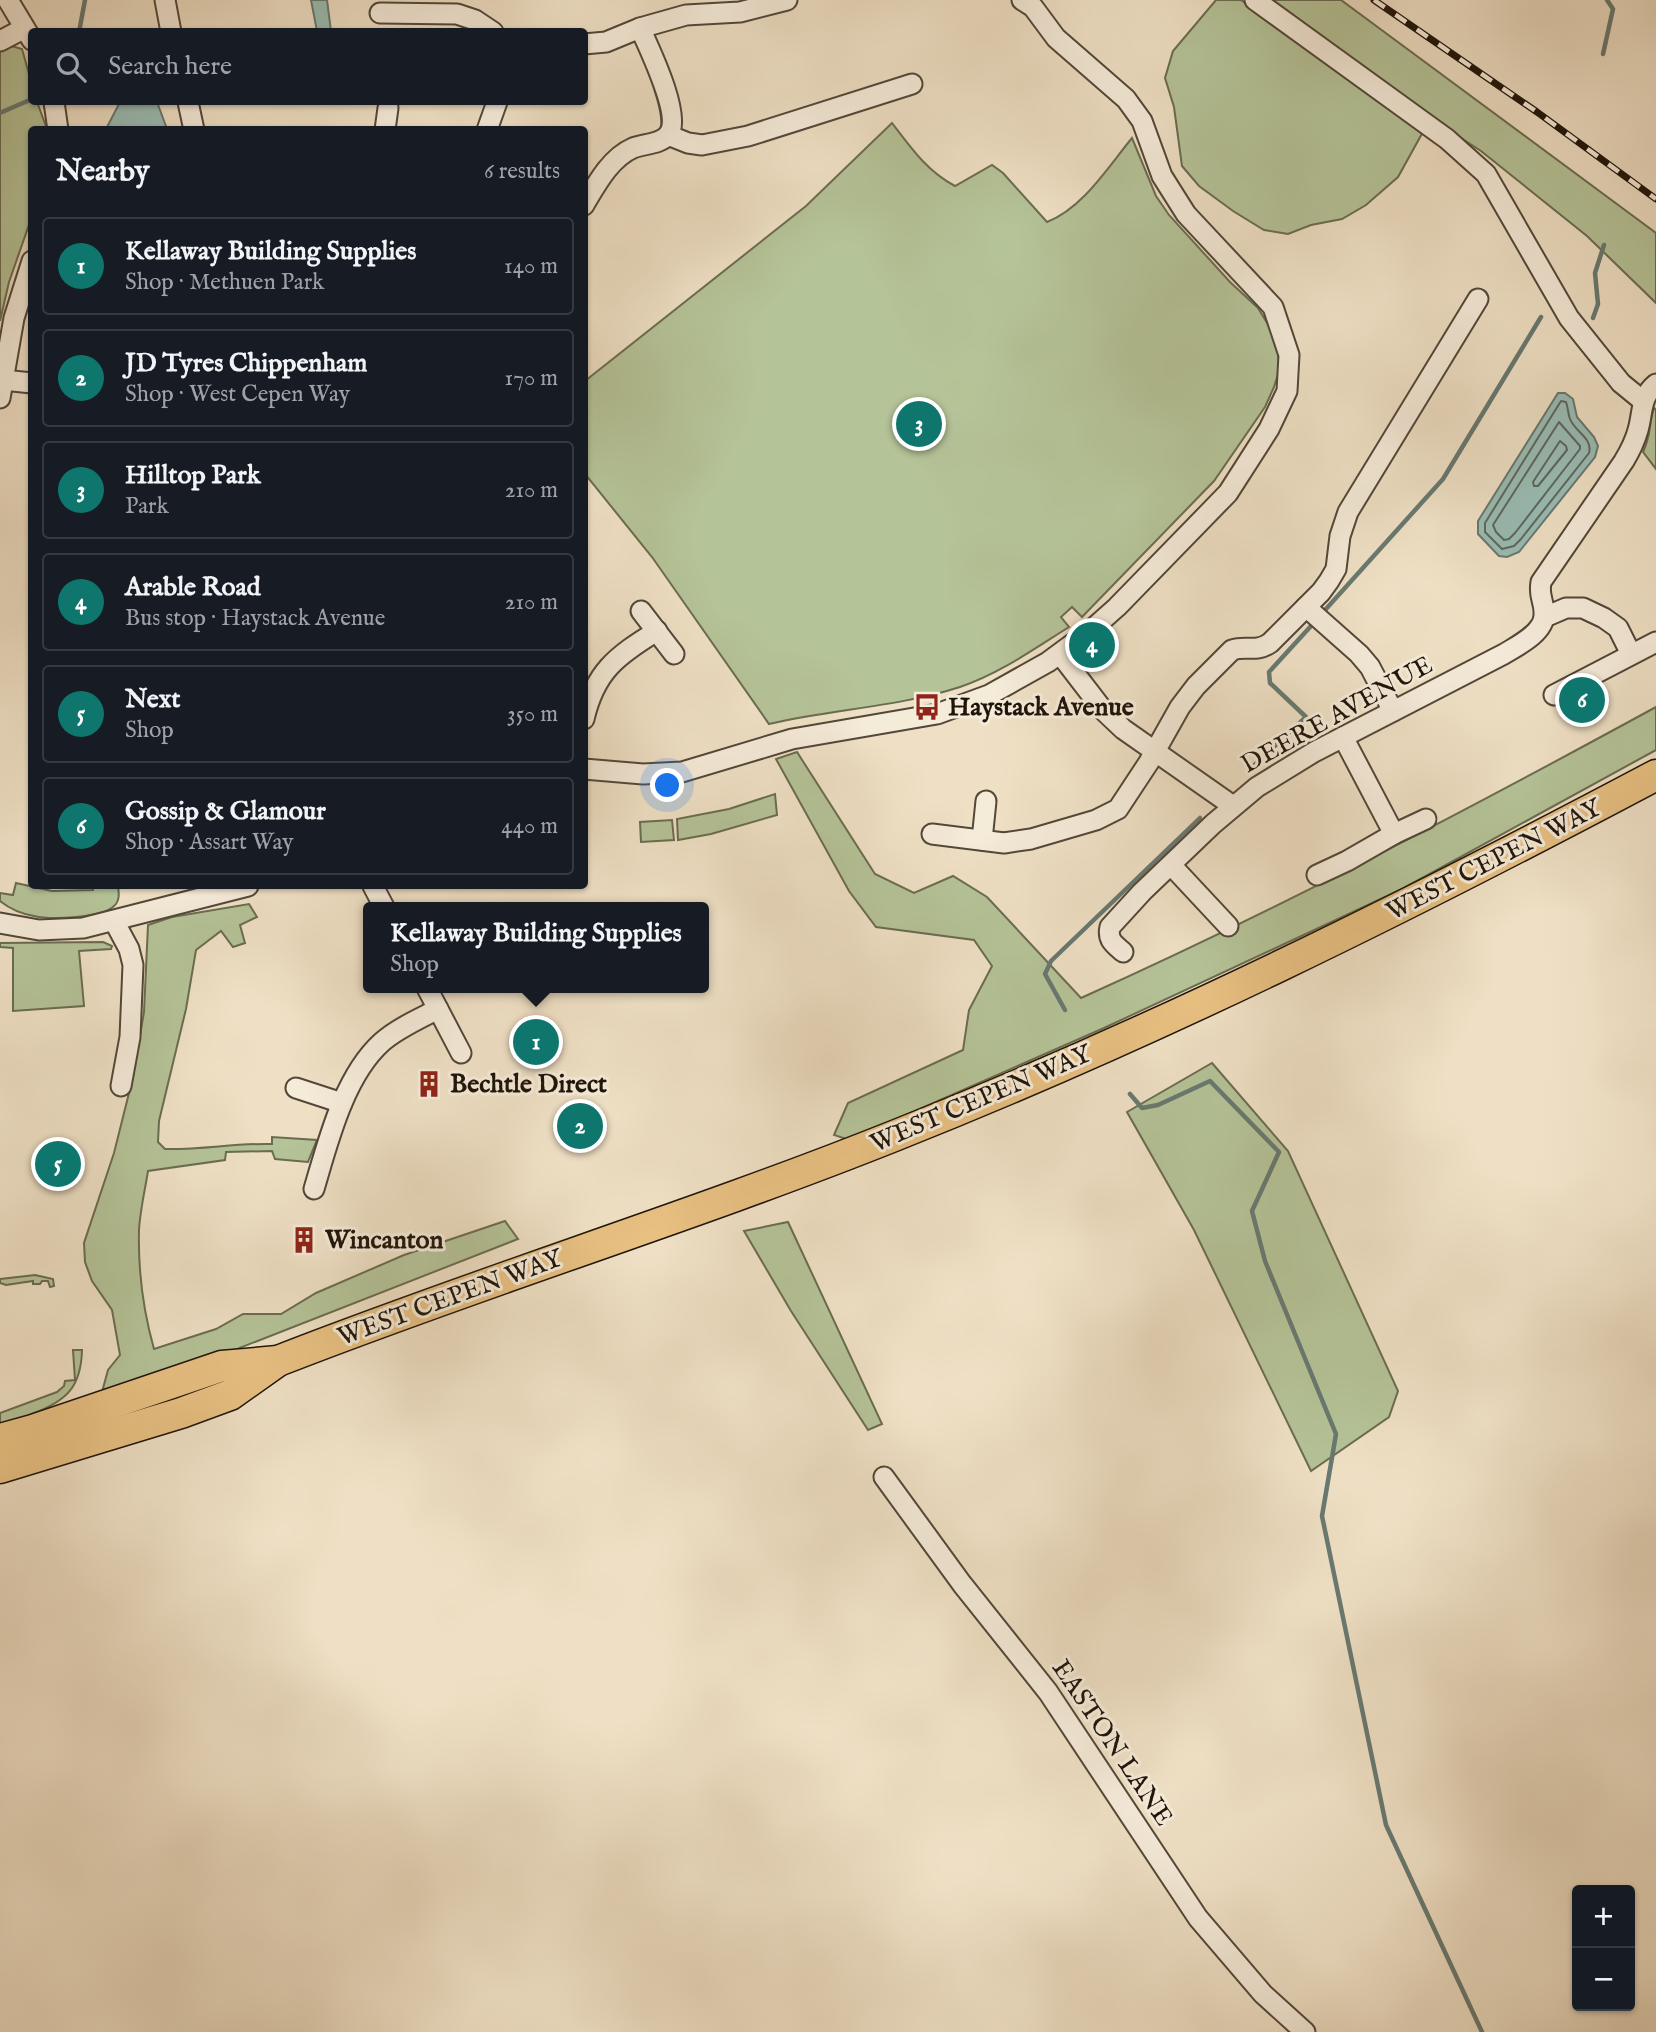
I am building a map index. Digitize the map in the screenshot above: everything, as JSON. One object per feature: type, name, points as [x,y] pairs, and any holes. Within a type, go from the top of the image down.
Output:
[{"type":"highway","name":"WEST CEPEN WAY","points":[[0,1439],[222,1366],[278,1361],[855,1152],[1134,1035],[1355,932],[1656,775]]},
{"type":"highway","name":"WEST CEPEN WAY","points":[[0,1468],[169,1417],[230,1395],[278,1361]]},
{"type":"street","points":[[0,41],[27,34],[8,0]]},
{"type":"street","points":[[165,0],[170,28]]},
{"type":"street","points":[[588,44],[606,42],[684,7],[740,12],[787,0]]},
{"type":"street","points":[[588,769],[643,774],[682,772],[792,739],[937,714],[989,695],[1060,654],[1117,607],[1228,493],[1269,429],[1287,391],[1289,355],[1273,307],[1186,214],[1162,176],[1142,121],[1125,99],[1056,38],[1033,7],[1022,0]]},
{"type":"street","points":[[1255,0],[1447,139],[1486,174],[1569,318],[1621,383],[1643,401]]},
{"type":"street","points":[[380,13],[457,7],[487,28]]},
{"type":"street","points":[[588,199],[612,165],[631,149],[662,140],[673,126],[671,108],[640,28]]},
{"type":"street","points":[[668,135],[702,145],[748,136],[912,84]]},
{"type":"street","points":[[55,105],[58,126]]},
{"type":"street","points":[[189,105],[193,126]]},
{"type":"street","points":[[488,126],[496,105]]},
{"type":"street","points":[[386,126],[388,108]]},
{"type":"street","points":[[28,274],[14,318],[1,389],[28,384]]},
{"type":"street","points":[[932,834],[1004,843],[1031,839],[1096,820],[1118,809],[1180,707],[1196,686],[1227,654],[1238,648],[1261,649],[1270,643],[1321,592],[1336,569],[1340,536],[1348,512],[1478,299]]},
{"type":"street","points":[[1631,654],[1618,628],[1583,608],[1566,608],[1545,617],[1539,594],[1541,582],[1549,567],[1634,445],[1643,401],[1648,390],[1656,384]]},
{"type":"street","points":[[1306,607],[1370,667],[1393,711]]},
{"type":"street","points":[[641,611],[674,654]]},
{"type":"street","name":"DEERE AVENUE","points":[[1123,952],[1111,942],[1108,935],[1110,927],[1142,892],[1233,806],[1291,766],[1504,654],[1525,641],[1542,624],[1545,617]]},
{"type":"street","points":[[588,704],[597,682],[614,662],[657,631]]},
{"type":"street","points":[[1554,695],[1656,642]]},
{"type":"street","points":[[1060,654],[1103,710],[1123,729],[1233,806]]},
{"type":"street","points":[[1343,737],[1394,834]]},
{"type":"street","points":[[982,840],[986,801]]},
{"type":"street","points":[[1317,875],[1426,819]]},
{"type":"street","points":[[1172,866],[1228,926]]},
{"type":"street","points":[[0,923],[28,929],[83,928],[237,889]]},
{"type":"street","points":[[114,921],[129,949],[133,965],[131,1037],[121,1086]]},
{"type":"street","points":[[430,993],[461,1053]]},
{"type":"street","points":[[314,1189],[342,1103],[363,1066],[382,1042],[438,1009]]},
{"type":"street","points":[[296,1087],[342,1103]]},
{"type":"street","name":"EASTON LANE","points":[[884,1477],[962,1584],[1048,1692],[1198,1918],[1263,1994],[1305,2032]]},
{"type":"green space","points":[[1216,0],[1241,0],[1424,130],[1398,177],[1366,205],[1342,219],[1311,225],[1288,234],[1264,230],[1199,186],[1182,166],[1174,107],[1165,78],[1173,51]]},
{"type":"green space","points":[[1264,0],[1341,0],[1656,233],[1656,303],[1587,236],[1481,151]]},
{"type":"green space","points":[[8,45],[22,49],[28,70],[28,105],[38,105],[46,126],[28,126],[28,228],[9,282],[0,321],[0,48]]},
{"type":"green space","points":[[892,123],[920,158],[945,180],[955,186],[992,165],[1003,173],[1047,222],[1060,216],[1083,197],[1132,138],[1156,196],[1169,215],[1230,282],[1258,308],[1269,326],[1278,350],[1279,371],[1265,407],[1214,481],[1082,617],[1072,607],[1061,617],[1069,627],[1002,668],[960,687],[889,704],[769,724],[652,557],[588,478],[588,379],[806,206]]},
{"type":"green space","points":[[1654,408],[1656,410],[1656,469],[1643,452]]},
{"type":"green space","points":[[1656,707],[1656,750],[1402,889],[1104,1028],[849,1140],[834,1135],[848,1103],[963,1050],[969,1010],[992,966],[974,940],[876,927],[849,891],[776,759],[797,752],[875,874],[914,893],[953,876],[987,897],[1081,998],[1227,930],[1371,858]]},
{"type":"green space","points":[[775,794],[777,815],[711,834],[678,840],[677,819],[729,809]]},
{"type":"green space","points":[[672,820],[674,840],[641,842],[640,822]]},
{"type":"green space","points":[[16,883],[28,886],[28,889],[52,891],[118,889],[119,897],[108,910],[64,918],[30,915],[0,901],[0,893],[13,895]]},
{"type":"green space","points":[[249,904],[257,917],[240,925],[245,943],[233,947],[221,931],[196,950],[186,1009],[159,1121],[158,1142],[165,1149],[178,1149],[272,1144],[272,1137],[317,1140],[308,1162],[275,1159],[272,1151],[226,1152],[225,1160],[148,1171],[140,1223],[139,1260],[144,1305],[154,1349],[216,1329],[243,1314],[281,1314],[316,1293],[404,1255],[505,1221],[518,1239],[99,1403],[108,1370],[120,1355],[112,1310],[92,1281],[85,1262],[84,1243],[114,1153],[133,1077],[144,1012],[148,925],[172,917]]},
{"type":"green space","points":[[103,942],[112,946],[111,949],[79,951],[84,1006],[13,1011],[13,948],[0,947],[0,943]]},
{"type":"green space","points":[[1212,1063],[1288,1151],[1398,1391],[1389,1417],[1311,1471],[1194,1230],[1127,1112]]},
{"type":"green space","points":[[788,1222],[882,1424],[868,1430],[791,1311],[744,1231]]},
{"type":"green space","points":[[35,1275],[53,1279],[54,1286],[50,1287],[48,1281],[42,1281],[40,1284],[33,1284],[33,1281],[6,1285],[0,1283],[0,1279]]},
{"type":"green space","points":[[73,1350],[82,1350],[81,1363],[75,1384],[69,1391],[44,1409],[0,1425],[0,1413],[57,1392],[64,1386],[65,1381],[75,1380]]},
{"type":"water","points":[[311,0],[327,0],[331,28],[316,28]]},
{"type":"water","points":[[118,105],[158,105],[166,126],[108,126]]},
{"type":"water","points":[[1558,393],[1565,393],[1573,399],[1577,417],[1598,446],[1595,457],[1519,552],[1507,557],[1499,556],[1478,534],[1478,521]]},
{"type":"waterway","points":[[80,28],[85,0]]},
{"type":"waterway","points":[[1603,54],[1613,9],[1607,0]]},
{"type":"waterway","points":[[0,113],[28,101]]},
{"type":"waterway","points":[[1593,318],[1598,304],[1595,273],[1604,245]]},
{"type":"waterway","points":[[1326,609],[1443,479],[1541,317]]},
{"type":"waterway","points":[[1248,771],[1306,717],[1270,683],[1269,672],[1311,626]]},
{"type":"waterway","points":[[1065,1010],[1045,974],[1051,961],[1200,818]]},
{"type":"waterway","points":[[1130,1094],[1142,1108],[1158,1105],[1210,1081],[1279,1152],[1252,1211],[1265,1261],[1336,1434],[1322,1516],[1386,1825],[1482,2032]]},
{"type":"railway","points":[[1374,0],[1537,112],[1656,199]]},
{"type":"place","name":"Hilltop Park","points":[[919,424]]},
{"type":"place","name":"Arable Road","points":[[1092,645]]},
{"type":"place","name":"Gossip & Glamour","points":[[1582,700]]},
{"type":"place","name":"Haystack Avenue","points":[[927,707]]},
{"type":"place","name":"Kellaway Building Supplies","points":[[536,1042]]},
{"type":"place","name":"Bechtle Direct","points":[[429,1084]]},
{"type":"place","name":"JD Tyres Chippenham","points":[[580,1126]]},
{"type":"place","name":"Next","points":[[58,1164]]},
{"type":"place","name":"Wincanton","points":[[304,1240]]}]
